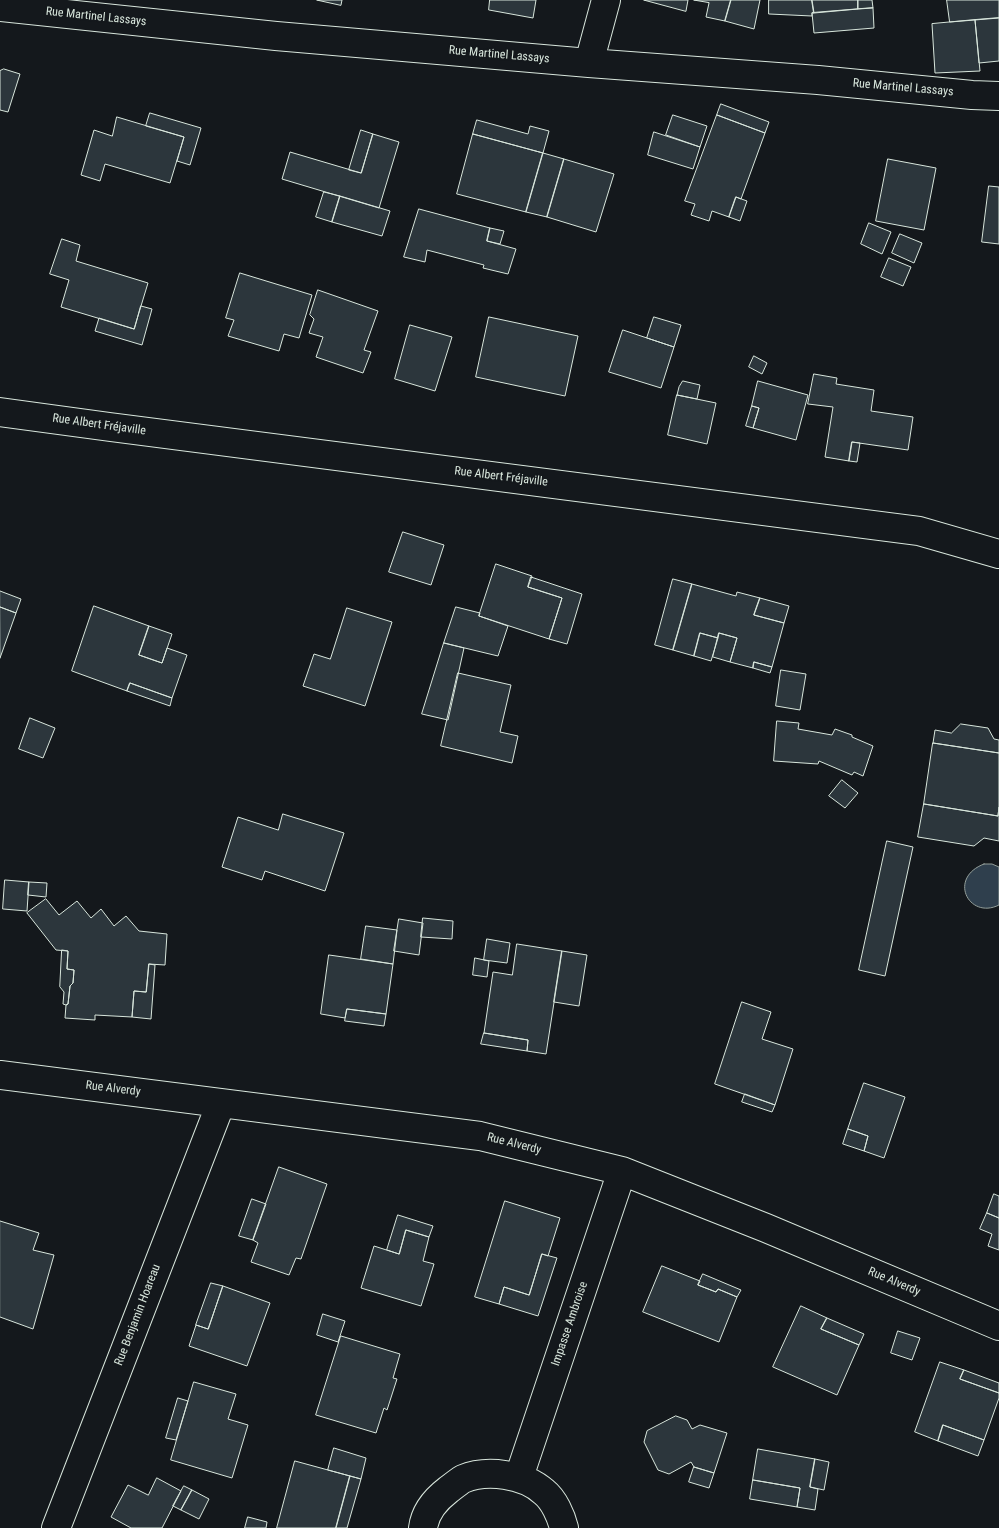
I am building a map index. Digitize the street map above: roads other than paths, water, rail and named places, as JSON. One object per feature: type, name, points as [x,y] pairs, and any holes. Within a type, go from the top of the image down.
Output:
[{"type":"street","points":[[589,63],[606,0]]},
{"type":"street","name":"Rue Martinel Lassays","points":[[0,8],[276,36],[999,96]]},
{"type":"street","name":"Rue Albert Fréjaville","points":[[0,412],[919,531],[999,554]]},
{"type":"street","name":"Rue Alverdy","points":[[0,1075],[480,1136],[622,1171],[766,1228],[999,1326]]},
{"type":"street","name":"Rue Benjamin Hoareau","points":[[56,1528],[221,1103]]},
{"type":"street","name":"Impasse Ambroise","points":[[519,1477],[622,1171]]},
{"type":"street","points":[[423,1528],[428,1513],[438,1498],[462,1480],[484,1473],[519,1477],[544,1492],[561,1515],[564,1528]]},
{"type":"water","points":[[984,864],[992,864],[999,867],[999,905],[988,908],[979,907],[971,902],[966,895],[965,887],[967,878],[973,870]]}]
